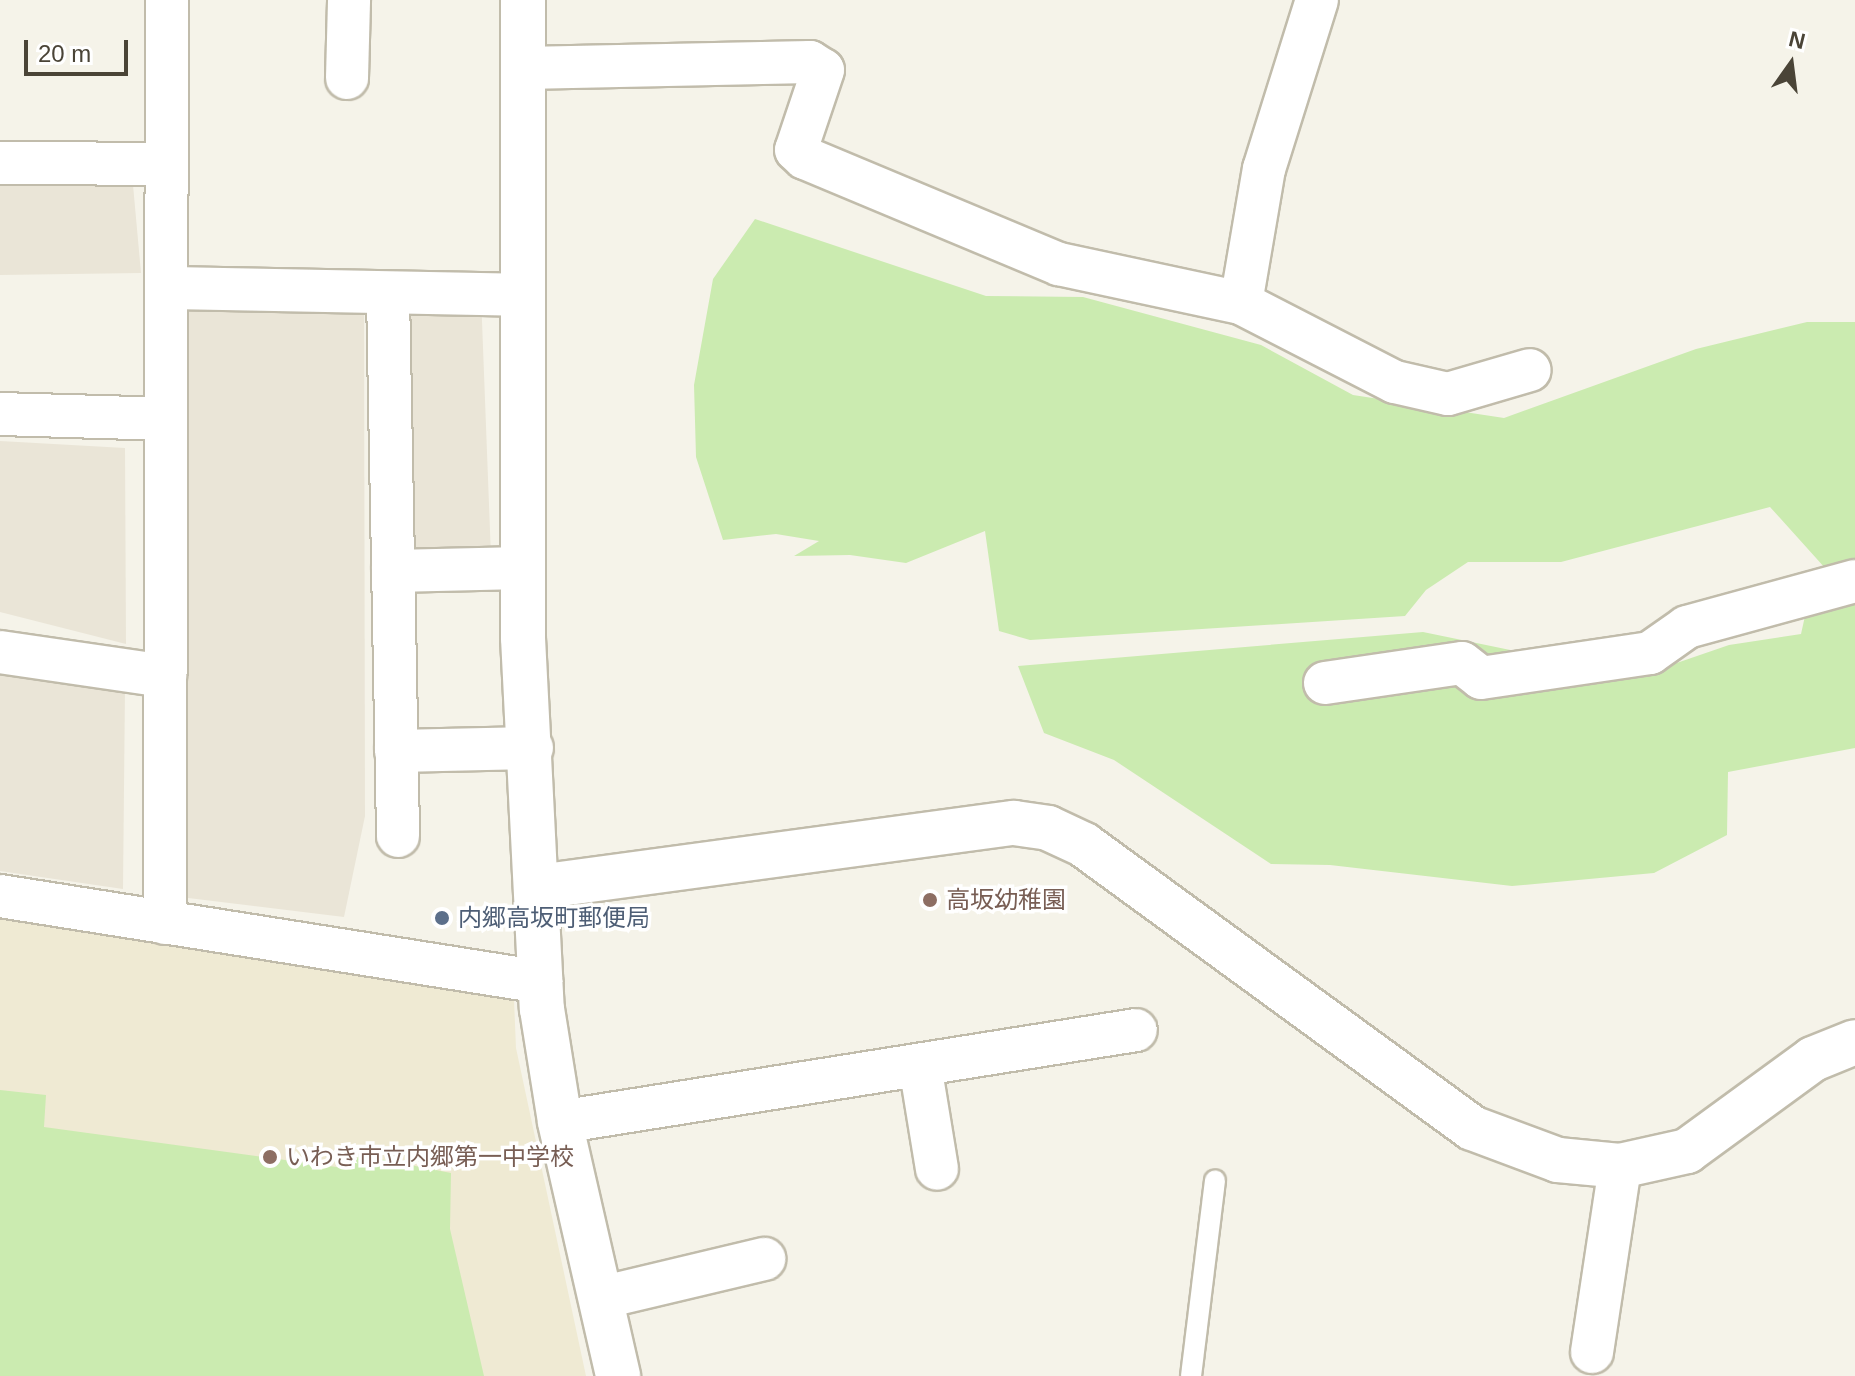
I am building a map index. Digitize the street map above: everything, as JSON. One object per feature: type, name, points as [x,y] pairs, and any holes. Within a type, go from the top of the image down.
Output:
[{"type":"street","points":[[165,923],[167,0]]},
{"type":"street","points":[[347,78],[349,0]]},
{"type":"street","points":[[523,0],[523,568],[541,982],[560,1122],[618,1376]]},
{"type":"street","points":[[1241,303],[1264,169],[1317,0]]},
{"type":"street","points":[[524,68],[810,62],[823,70],[796,150],[805,158],[1059,264],[1241,303],[1395,382],[1448,394],[1530,370]]},
{"type":"street","points":[[0,163],[167,164]]},
{"type":"street","points":[[167,288],[523,295]]},
{"type":"street","points":[[388,293],[398,836]]},
{"type":"street","points":[[0,414],[166,419]]},
{"type":"street","points":[[393,571],[523,568]]},
{"type":"street","points":[[1325,683],[1462,663],[1481,678],[1650,653],[1687,627],[1855,581]]},
{"type":"street","points":[[0,652],[165,676]]},
{"type":"street","points":[[396,751],[532,748]]},
{"type":"street","points":[[538,887],[1014,823],[1048,828],[1084,845],[1472,1128],[1558,1160],[1620,1166],[1687,1151],[1813,1059],[1855,1042]]},
{"type":"street","points":[[0,896],[541,982]]},
{"type":"street","points":[[560,1122],[1136,1030]]},
{"type":"street","points":[[920,1065],[937,1169]]},
{"type":"street","points":[[1592,1352],[1620,1166]]},
{"type":"street","points":[[600,1298],[764,1259]]},
{"type":"lane","points":[[1191,1376],[1215,1180]]},
{"type":"shaded area","points":[[0,178],[133,185],[141,273],[0,275]]},
{"type":"shaded area","points":[[188,285],[364,291],[365,816],[344,917],[180,897]]},
{"type":"shaded area","points":[[481,295],[491,557],[417,559],[400,540],[411,299]]},
{"type":"shaded area","points":[[0,441],[125,448],[126,644],[0,612]]},
{"type":"shaded area","points":[[0,667],[125,688],[123,889],[0,871]]},
{"type":"shaded area","name":"いわき市立内郷第一中学校","points":[[0,913],[514,1000],[516,1048],[586,1376],[0,1376]]},
{"type":"green space","points":[[755,219],[986,296],[1083,297],[1261,345],[1353,395],[1504,418],[1696,349],[1807,322],[1855,322],[1855,748],[1728,772],[1727,835],[1654,873],[1512,886],[1330,865],[1271,864],[1114,760],[1044,733],[1018,666],[1423,632],[1611,671],[1665,667],[1729,645],[1801,634],[1811,589],[1825,568],[1770,507],[1561,562],[1468,562],[1426,590],[1405,616],[1030,640],[999,631],[985,531],[906,563],[850,555],[794,556],[819,541],[776,534],[723,540],[696,457],[694,385],[713,279]]},
{"type":"green space","points":[[0,1090],[46,1095],[44,1127],[351,1169],[359,1155],[451,1173],[450,1229],[484,1376],[0,1376]]},
{"type":"place","name":"高坂幼稚園","points":[[930,900]]},
{"type":"place","name":"内郷高坂町郵便局","points":[[442,918]]},
{"type":"place","name":"いわき市立内郷第一中学校","points":[[270,1157]]}]
